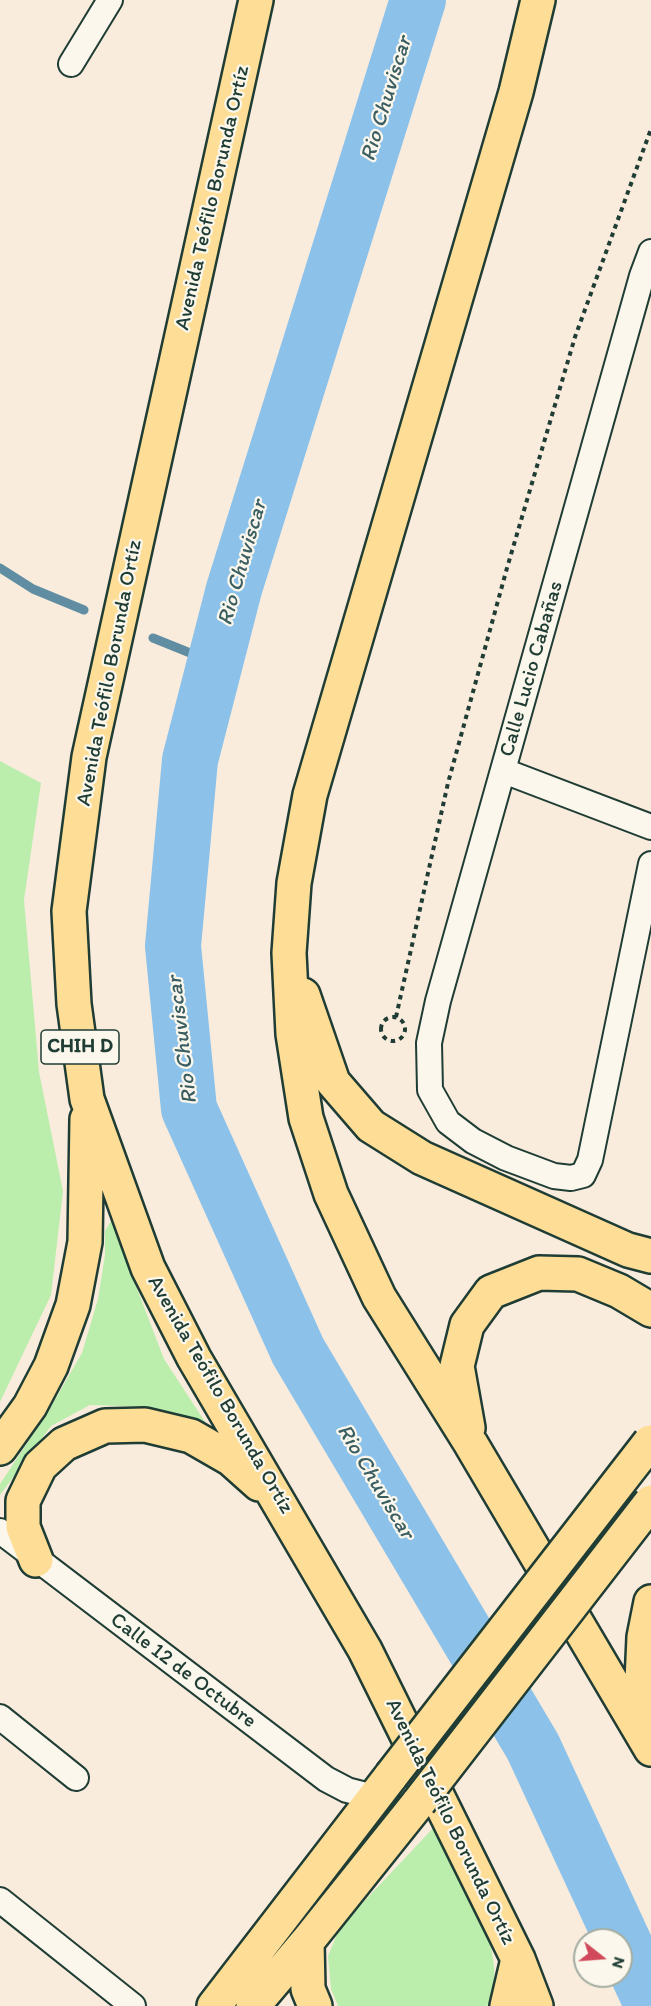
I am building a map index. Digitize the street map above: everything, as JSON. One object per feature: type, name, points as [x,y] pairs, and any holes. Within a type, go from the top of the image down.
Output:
[{"type":"main road","name":"Avenida Teófilo Borunda Ortíz","points":[[256,0],[89,757],[69,912],[74,1004],[87,1099],[148,1268],[194,1358],[365,1650],[518,1959],[536,2006]]},
{"type":"main road","points":[[538,0],[516,93],[310,795],[294,883],[290,953],[293,1034],[306,1118],[331,1194],[380,1297],[471,1444],[650,1748]]},
{"type":"main road","points":[[290,953],[333,1082],[370,1126],[422,1158],[628,1250],[651,1256]]},
{"type":"main road","points":[[0,1448],[30,1406],[51,1366],[73,1305],[85,1242],[87,1099]]},
{"type":"main road","points":[[471,1444],[457,1366],[467,1325],[491,1292],[539,1272],[578,1274],[619,1291],[651,1310]]},
{"type":"main road","points":[[36,1560],[23,1527],[23,1501],[40,1466],[64,1444],[105,1426],[145,1425],[191,1436],[231,1458],[282,1506]]},
{"type":"main road","points":[[214,2006],[382,1786],[651,1442]]},
{"type":"main road","points":[[253,2006],[419,1802],[651,1502]]},
{"type":"main road","points":[[650,1748],[642,1681],[644,1637],[651,1602]]},
{"type":"main road","points":[[307,1942],[308,1989],[315,2006]]},
{"type":"main road","points":[[507,2006],[518,1959]]},
{"type":"street","points":[[71,64],[110,0]]},
{"type":"street","name":"Calle Lucio Cabañas","points":[[651,252],[646,278],[438,1001],[429,1043],[430,1090],[448,1122],[474,1141],[506,1158],[554,1176],[572,1178],[583,1175],[590,1160],[651,864]]},
{"type":"street","points":[[504,771],[651,827]]},
{"type":"street","name":"Calle 12 de Octubre","points":[[0,1531],[326,1779],[347,1790],[382,1786]]},
{"type":"street","points":[[0,1717],[76,1778]]},
{"type":"street","points":[[0,1900],[133,2006]]},
{"type":"path","points":[[396,1017],[448,783],[507,568],[575,337],[651,129]]},
{"type":"path","points":[[396,1017],[403,1022],[405,1032],[397,1041],[389,1041],[383,1036],[381,1028],[388,1018],[396,1017]]},
{"type":"green space","points":[[0,761],[41,783],[24,900],[39,1072],[63,1191],[51,1295],[0,1402]]},
{"type":"green space","points":[[111,1221],[164,1359],[215,1437],[181,1416],[150,1407],[90,1405],[51,1426],[0,1495],[0,1484],[49,1410],[82,1353],[98,1299],[105,1255],[105,1231]]},
{"type":"green space","points":[[437,1824],[469,1889],[489,1939],[494,1964],[494,1986],[487,2006],[338,2006],[331,1989],[328,1956],[340,1927]]},
{"type":"waterway","name":"Rio Chuviscar","points":[[418,0],[234,589],[190,760],[173,946],[189,1109],[298,1351],[533,1747],[651,2002]]},
{"type":"waterway","points":[[0,568],[33,589],[84,610]]},
{"type":"waterway","points":[[153,638],[215,663]]}]
